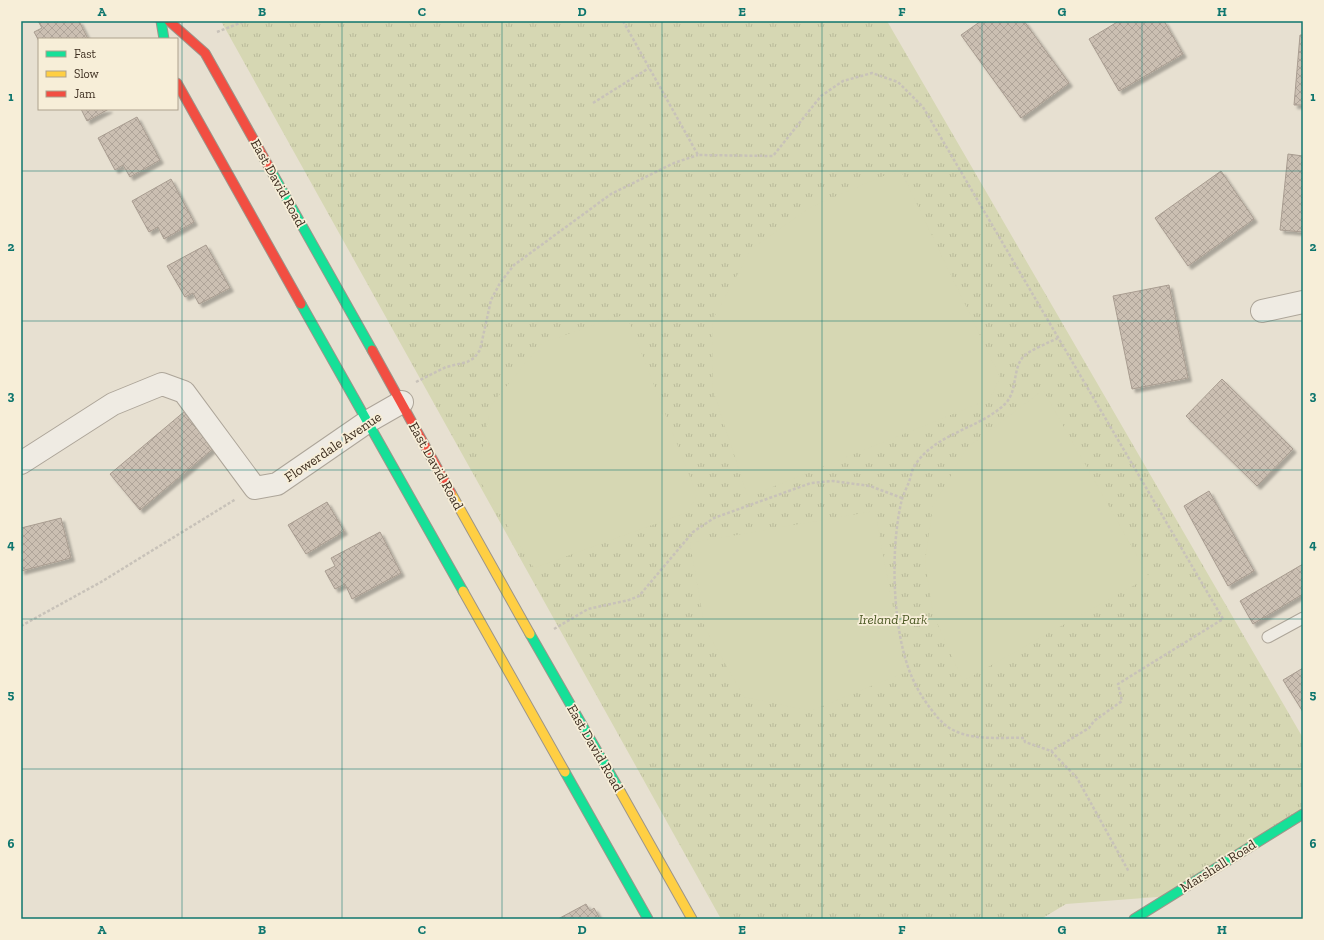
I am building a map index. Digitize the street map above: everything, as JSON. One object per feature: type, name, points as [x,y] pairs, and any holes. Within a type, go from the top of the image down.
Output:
[{"type":"street","points":[[161,21],[164,38]]},
{"type":"street","name":"East David Road","points":[[170,21],[205,53],[402,402],[462,513],[692,919]]},
{"type":"street","points":[[178,85],[648,919]]},
{"type":"street","points":[[1262,311],[1303,302]]},
{"type":"street","points":[[21,463],[112,404],[162,384],[184,392],[255,488]]},
{"type":"street","name":"Flowerdale Avenue","points":[[255,488],[277,484],[367,422],[402,402]]},
{"type":"street","name":"Marshall Road","points":[[1134,919],[1303,814]]},
{"type":"lane","points":[[1268,637],[1303,618]]},
{"type":"path","points":[[217,32],[245,21]]},
{"type":"path","points":[[623,21],[698,155]]},
{"type":"path","points":[[593,103],[649,68]]},
{"type":"path","points":[[414,383],[446,367],[467,362],[474,358],[480,350],[491,300],[500,283],[514,265],[610,194],[674,163],[698,155],[773,156],[821,96],[843,81],[872,73],[898,82],[923,107],[1223,619],[1118,684],[1122,701],[1094,720],[1088,728],[1051,751]]},
{"type":"path","points":[[1058,338],[1024,356],[1019,365],[1013,392],[1006,403],[995,413],[946,439],[926,453],[915,465],[902,498],[896,542],[895,572],[898,615],[903,648],[911,675],[923,699],[940,720],[953,730],[973,737],[1024,738],[1025,742],[1051,751],[1077,778],[1129,872]]},
{"type":"path","points":[[554,629],[588,609],[629,600],[639,596],[693,532],[714,518],[811,483],[833,481],[870,486],[902,498]]},
{"type":"path","points":[[21,626],[101,582],[255,488]]},
{"type":"green space","name":"Ireland Park","points":[[221,21],[887,21],[1303,738],[1303,814],[1170,896],[1066,904],[1041,919],[721,919]]},
{"type":"green space","points":[[900,169],[1000,377],[990,399],[748,497],[713,390],[712,321],[752,248],[813,206]]},
{"type":"green space","points":[[626,314],[697,495],[688,512],[534,568],[477,476],[491,405],[542,343]]},
{"type":"green space","points":[[1043,390],[1149,577],[963,681],[933,614],[925,562],[933,506],[967,448]]},
{"type":"green space","points":[[875,511],[905,672],[811,711],[744,697],[705,628],[690,543]]},
{"type":"building","points":[[38,21],[79,21],[88,38],[38,39],[34,32],[42,28]]},
{"type":"building","points":[[981,21],[1024,21],[1069,83],[1021,118],[961,35]]},
{"type":"building","points":[[1119,21],[1164,21],[1183,54],[1119,91],[1089,39]]},
{"type":"building","points":[[1300,35],[1303,35],[1303,105],[1294,105]]},
{"type":"building","points":[[82,110],[107,110],[87,121]]},
{"type":"building","points":[[137,117],[160,160],[130,177],[123,165],[115,170],[98,138]]},
{"type":"building","points":[[1288,154],[1303,156],[1303,232],[1280,230]]},
{"type":"building","points":[[1221,171],[1254,219],[1188,266],[1155,218]]},
{"type":"building","points":[[171,179],[194,222],[164,239],[158,227],[149,232],[132,201]]},
{"type":"building","points":[[206,245],[230,288],[199,304],[193,293],[185,297],[167,266]]},
{"type":"building","points":[[1169,285],[1188,378],[1132,389],[1113,296]]},
{"type":"building","points":[[1222,379],[1293,449],[1257,486],[1186,416]]},
{"type":"building","points":[[185,411],[215,447],[140,510],[110,474]]},
{"type":"building","points":[[1209,491],[1254,571],[1228,586],[1184,506]]},
{"type":"building","points":[[327,502],[344,531],[306,554],[288,525]]},
{"type":"building","points":[[61,518],[71,558],[21,571],[21,528]]},
{"type":"building","points":[[380,532],[401,573],[352,599],[345,584],[335,589],[325,571],[335,566],[331,558]]},
{"type":"building","points":[[1303,564],[1303,594],[1253,624],[1240,601]]},
{"type":"building","points":[[1303,668],[1303,712],[1283,680]]},
{"type":"building","points":[[586,904],[590,911],[594,908],[600,919],[558,919]]},
{"type":"traffic: fast","points":[[161,21],[164,38]]},
{"type":"traffic: fast","points":[[269,167],[372,350]]},
{"type":"traffic: fast","points":[[301,304],[463,591]]},
{"type":"traffic: fast","points":[[530,634],[620,791]]},
{"type":"traffic: fast","points":[[565,772],[648,919]]},
{"type":"traffic: fast","points":[[1134,919],[1303,814]]},
{"type":"traffic: slow","points":[[451,493],[530,634]]},
{"type":"traffic: slow","points":[[463,591],[565,772]]},
{"type":"traffic: slow","points":[[620,791],[692,919]]},
{"type":"traffic: jam","points":[[169,21],[205,53],[269,167]]},
{"type":"traffic: jam","points":[[178,85],[301,304]]},
{"type":"traffic: jam","points":[[372,350],[451,493]]}]
